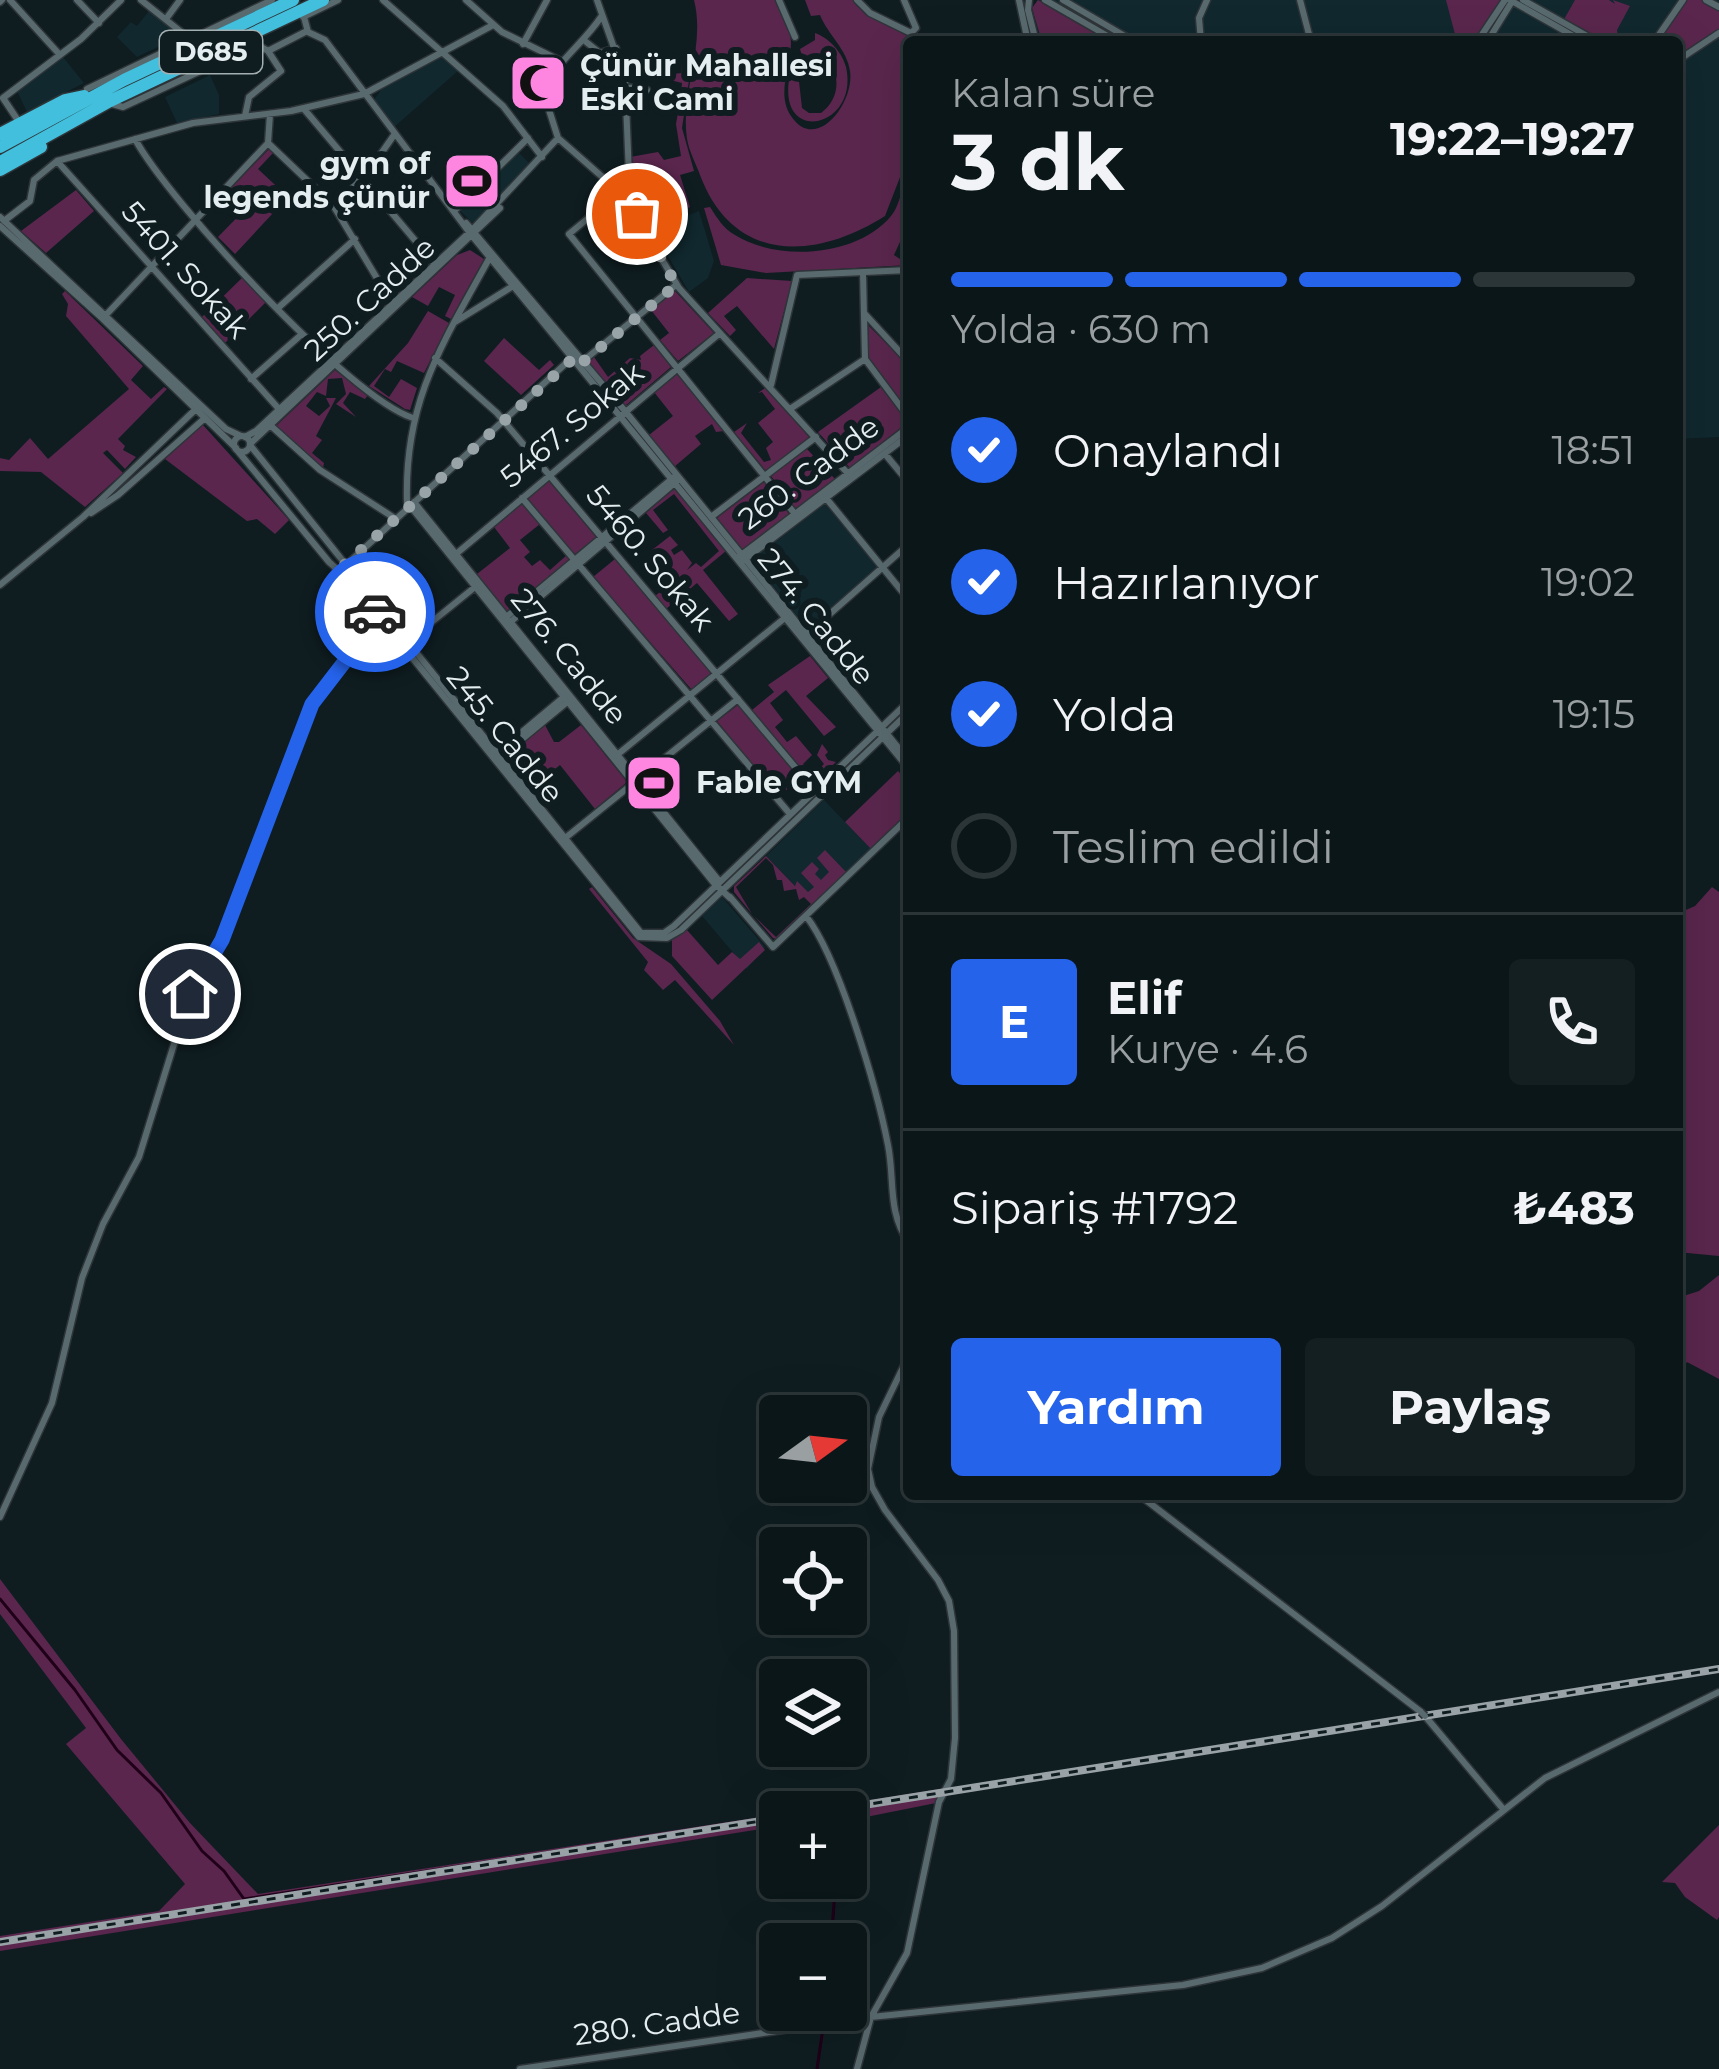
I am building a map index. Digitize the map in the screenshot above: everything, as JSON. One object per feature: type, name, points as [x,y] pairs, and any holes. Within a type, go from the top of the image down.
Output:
[{"type":"highway","name":"D685","points":[[0,147],[208,40],[322,0]]},
{"type":"highway","name":"D685","points":[[99,97],[148,89],[300,9]]},
{"type":"highway","points":[[139,64],[208,40]]},
{"type":"highway","points":[[0,134],[64,100],[99,97]]},
{"type":"highway","points":[[0,169],[85,122],[99,97]]},
{"type":"street","points":[[77,0],[99,23]]},
{"type":"street","points":[[20,123],[3,98],[99,23],[121,0]]},
{"type":"street","points":[[141,0],[190,39]]},
{"type":"street","points":[[166,20],[180,0]]},
{"type":"street","points":[[300,9],[338,0]]},
{"type":"street","points":[[383,0],[503,106],[542,157]]},
{"type":"street","points":[[466,0],[493,25],[561,61]]},
{"type":"street","points":[[523,44],[547,0]]},
{"type":"street","points":[[597,0],[626,87],[629,179],[622,194],[569,234],[795,514]]},
{"type":"street","points":[[779,0],[794,37]]},
{"type":"street","points":[[857,0],[870,13],[911,33],[916,28],[904,0]]},
{"type":"street","points":[[1019,0],[1030,36]]},
{"type":"street","points":[[1029,0],[1031,36]]},
{"type":"street","points":[[1045,0],[1059,2],[1124,36]]},
{"type":"street","points":[[1201,36],[1199,14],[1207,0]]},
{"type":"street","points":[[1300,0],[1310,36]]},
{"type":"street","points":[[1491,36],[1510,0]]},
{"type":"street","points":[[1483,36],[1510,0]]},
{"type":"street","points":[[1510,0],[1573,36]]},
{"type":"street","points":[[1523,0],[1587,36]]},
{"type":"street","points":[[1658,36],[1683,0]]},
{"type":"street","points":[[1706,0],[1719,8]]},
{"type":"street","points":[[4,1],[60,55]]},
{"type":"street","points":[[99,97],[139,64],[267,1]]},
{"type":"street","points":[[1059,2],[1109,36]]},
{"type":"street","name":"274. Cadde","points":[[300,9],[308,31],[323,39],[456,214],[903,758]]},
{"type":"street","points":[[601,17],[585,40],[561,61],[542,94],[558,138],[622,194],[676,285],[850,476]]},
{"type":"street","points":[[1,221],[30,201],[34,180],[57,161],[193,123],[304,109],[364,94],[493,25]]},
{"type":"street","points":[[1495,30],[1496,36]]},
{"type":"street","points":[[268,51],[308,31]]},
{"type":"street","points":[[1683,57],[1719,33]]},
{"type":"street","points":[[245,116],[249,97],[280,71],[268,51],[248,39]]},
{"type":"street","points":[[585,40],[601,53],[616,48]]},
{"type":"street","points":[[626,87],[647,90]]},
{"type":"street","points":[[304,109],[435,264]]},
{"type":"street","points":[[105,316],[268,143],[269,114]]},
{"type":"street","points":[[333,205],[394,135]]},
{"type":"street","points":[[456,214],[528,138]]},
{"type":"street","name":"250. Cadde","points":[[246,441],[461,246],[558,138]]},
{"type":"street","points":[[135,139],[196,219],[302,334],[332,363],[413,418]]},
{"type":"street","points":[[268,143],[333,205],[379,282],[398,302]]},
{"type":"street","name":"5401. Sokak","points":[[57,161],[279,409]]},
{"type":"street","name":"245. Cadde","points":[[1,221],[207,416],[381,615],[635,934],[669,934],[721,887]]},
{"type":"street","name":"274. Cadde","points":[[473,232],[513,286],[578,357]]},
{"type":"street","name":"250. Cadde","points":[[398,302],[473,232]]},
{"type":"street","points":[[278,308],[355,239]]},
{"type":"street","points":[[412,505],[407,474],[413,418],[435,358],[487,254],[461,246]]},
{"type":"street","points":[[770,387],[797,275],[903,270]]},
{"type":"street","points":[[863,272],[865,359],[903,418]]},
{"type":"street","points":[[342,568],[578,357],[676,285]]},
{"type":"street","points":[[453,322],[513,286]]},
{"type":"street","points":[[864,313],[903,355]]},
{"type":"street","name":"5467. Sokak","points":[[456,554],[720,333]]},
{"type":"street","points":[[251,379],[302,334]]},
{"type":"street","name":"5460. Sokak","points":[[435,358],[503,421],[818,794]]},
{"type":"street","points":[[790,409],[865,359]]},
{"type":"street","name":"250. Cadde","points":[[246,441],[270,425],[332,363]]},
{"type":"street","points":[[0,585],[82,517],[198,407]]},
{"type":"street","points":[[82,517],[118,495],[207,416]]},
{"type":"street","name":"245. Cadde","points":[[207,416],[246,441],[342,568]]},
{"type":"street","points":[[270,425],[320,470],[396,519]]},
{"type":"street","name":"260. Cadde","points":[[742,559],[826,499],[903,432]]},
{"type":"street","name":"260. Cadde","points":[[742,559],[795,514],[885,454],[903,434]]},
{"type":"street","points":[[711,517],[816,437]]},
{"type":"street","points":[[235,441],[246,441],[245,452],[236,449],[235,441]]},
{"type":"street","points":[[885,454],[903,476]]},
{"type":"street","points":[[506,622],[677,478],[742,559]]},
{"type":"street","points":[[522,498],[790,814]]},
{"type":"street","points":[[826,499],[882,568],[903,586]]},
{"type":"street","name":"276. Cadde","points":[[412,505],[773,947],[806,916]]},
{"type":"street","name":"276. Cadde","points":[[412,505],[506,622]]},
{"type":"street","points":[[806,634],[903,549]]},
{"type":"street","points":[[404,644],[475,587]]},
{"type":"street","points":[[0,1517],[52,1403],[82,1278],[103,1224],[139,1157],[183,1013],[222,940],[310,707],[381,615]]},
{"type":"street","points":[[617,755],[787,615]]},
{"type":"street","name":"274. Cadde","points":[[787,615],[882,733]]},
{"type":"street","points":[[495,758],[567,698]]},
{"type":"street","name":"276. Cadde","points":[[567,698],[634,781]]},
{"type":"street","points":[[563,840],[738,699]]},
{"type":"street","points":[[882,733],[903,708]]},
{"type":"street","points":[[721,887],[903,717]]},
{"type":"street","points":[[721,887],[790,814],[818,794]]},
{"type":"street","points":[[903,823],[806,916],[835,972],[872,1087],[890,1155],[894,1217],[903,1235]]},
{"type":"street","points":[[857,2069],[871,2018],[907,1953],[939,1802],[951,1779],[955,1738],[954,1630],[949,1601],[885,1510],[869,1477],[876,1425],[903,1368]]},
{"type":"street","points":[[1146,1500],[1423,1714],[1504,1810]]},
{"type":"street","name":"280. Cadde","points":[[520,2069],[871,2018],[1184,1985],[1262,1968],[1364,1918],[1554,1773],[1719,1692]]},
{"type":"shaded area","points":[[694,0],[776,0],[791,38],[784,89],[787,107],[801,126],[811,129],[822,127],[840,109],[850,71],[820,15],[811,16],[805,0],[854,0],[907,36],[903,36],[903,170],[885,216],[831,241],[804,246],[754,239],[733,225],[715,204],[687,139],[697,18]]},
{"type":"shaded area","points":[[1037,0],[1719,0],[1719,437],[1683,439],[1683,36],[1039,36],[1033,13]]},
{"type":"shaded area","points":[[1038,0],[1101,36],[1040,36],[1032,8]]},
{"type":"shaded area","points":[[1446,0],[1500,0],[1478,36],[1455,36]]},
{"type":"shaded area","points":[[1575,0],[1615,4],[1613,0],[1630,6],[1618,36],[1590,36],[1563,21]]},
{"type":"shaded area","points":[[1687,0],[1703,0],[1719,10],[1719,29],[1683,53],[1683,36],[1661,36]]},
{"type":"shaded area","points":[[149,11],[181,36],[137,57],[117,37],[131,22],[137,26]]},
{"type":"shaded area","points":[[815,33],[841,56],[847,90],[839,107],[813,121],[800,118],[791,106],[788,85],[796,55],[802,108],[821,113],[833,98],[832,66],[818,65],[807,73],[800,49],[815,40]]},
{"type":"shaded area","points":[[443,56],[458,71],[393,128],[374,100],[381,90]]},
{"type":"shaded area","points":[[63,57],[84,83],[27,112],[17,91]]},
{"type":"shaded area","points":[[682,60],[692,60],[682,128],[694,171],[680,175],[690,207],[680,211],[674,193],[662,197],[648,170],[633,173],[630,157],[658,152],[664,160],[681,156],[676,124],[680,101],[668,101],[669,93],[681,94],[682,83],[666,75],[681,73]]},
{"type":"shaded area","points":[[210,75],[219,95],[219,114],[177,123],[165,97]]},
{"type":"shaded area","points":[[269,149],[273,153],[258,169],[288,197],[235,254],[218,237],[254,200],[244,206],[228,191]]},
{"type":"shaded area","points":[[518,152],[531,165],[473,223],[459,210]]},
{"type":"shaded area","points":[[903,186],[903,235],[894,255],[903,265],[766,273],[721,265],[704,208],[710,207],[727,230],[753,244],[816,251],[876,230],[895,211]]},
{"type":"shaded area","points":[[76,190],[94,211],[46,253],[21,231]]},
{"type":"shaded area","points":[[699,211],[714,261],[708,278],[689,292],[652,229]]},
{"type":"shaded area","points":[[470,250],[484,259],[451,319],[445,316],[455,295],[439,287],[428,306],[412,297],[457,255]]},
{"type":"shaded area","points":[[244,276],[267,301],[224,344],[201,318]]},
{"type":"shaded area","points":[[747,278],[792,281],[774,349],[737,306],[724,316],[736,330],[730,336],[708,313]]},
{"type":"shaded area","points":[[65,291],[143,366],[131,380],[151,399],[167,389],[118,439],[123,450],[136,457],[125,469],[107,450],[103,453],[123,473],[85,507],[41,472],[0,471],[0,458],[9,460],[30,438],[48,459],[129,389],[66,316]]},
{"type":"shaded area","points":[[675,291],[714,333],[678,361],[660,340],[669,333],[651,310]]},
{"type":"shaded area","points":[[428,311],[449,323],[424,373],[397,361],[374,386],[389,397],[401,379],[417,388],[410,410],[405,409],[369,386],[408,343]]},
{"type":"shaded area","points":[[868,325],[903,360],[903,404],[869,360]]},
{"type":"shaded area","points":[[504,338],[539,370],[550,360],[554,365],[521,395],[484,361]]},
{"type":"shaded area","points":[[654,345],[671,367],[625,406],[588,362],[594,357],[608,377],[630,358],[641,360]]},
{"type":"shaded area","points":[[335,370],[368,395],[365,399],[350,392],[343,403],[356,417],[336,404],[346,394],[342,378],[328,379],[326,396],[317,392],[306,406],[319,416],[330,406],[326,398],[336,398],[316,436],[322,440],[312,453],[324,463],[323,468],[276,426]]},
{"type":"shaded area","points":[[677,374],[724,431],[716,432],[712,424],[695,436],[701,444],[674,467],[649,435],[673,416],[654,392]]},
{"type":"shaded area","points":[[881,387],[903,416],[903,426],[850,468],[818,432]]},
{"type":"shaded area","points":[[765,388],[809,437],[766,471],[734,432],[747,423],[741,433],[764,462],[771,460],[766,448],[773,442],[758,423],[775,409],[758,393]]},
{"type":"shaded area","points":[[203,425],[289,520],[275,534],[257,519],[247,521],[165,459]]},
{"type":"shaded area","points":[[807,449],[835,479],[796,509],[771,476]]},
{"type":"shaded area","points":[[548,480],[596,537],[574,555],[527,498]]},
{"type":"shaded area","points":[[764,482],[789,514],[743,550],[717,518]]},
{"type":"shaded area","points":[[675,488],[726,551],[703,570],[738,614],[729,621],[697,583],[666,609],[655,596],[676,579],[652,550],[670,536],[678,545],[671,550],[674,555],[682,550],[692,563],[687,570],[696,563],[701,567],[719,551],[674,494],[653,510],[668,530],[663,533],[646,513]]},
{"type":"shaded area","points":[[522,503],[540,524],[520,540],[530,552],[524,557],[532,566],[540,560],[550,570],[567,555],[570,559],[506,612],[477,574],[510,548],[494,527]]},
{"type":"shaded area","points":[[825,504],[878,568],[807,628],[752,560]]},
{"type":"shaded area","points":[[615,559],[711,673],[692,690],[593,577]]},
{"type":"shaded area","points":[[810,656],[828,678],[806,696],[836,727],[824,736],[786,690],[770,703],[783,720],[775,727],[787,742],[796,736],[812,755],[803,764],[812,776],[824,764],[817,755],[822,744],[828,760],[836,762],[814,783],[752,710],[774,692],[768,685]]},
{"type":"shaded area","points":[[738,705],[800,779],[779,796],[717,721]]},
{"type":"shaded area","points":[[545,725],[554,742],[559,742],[581,725],[627,782],[595,809],[560,765],[530,789],[505,759]]},
{"type":"shaded area","points":[[898,771],[903,776],[903,818],[871,849],[845,822]]},
{"type":"shaded area","points":[[824,800],[871,849],[814,905],[766,856]]},
{"type":"shaded area","points":[[825,850],[847,873],[776,939],[773,938],[754,916],[776,937],[811,904],[804,897],[799,900],[796,889],[784,891],[766,858],[736,887],[752,914],[734,886],[766,856],[795,886],[797,881],[808,892],[814,887],[801,873],[812,862],[821,880],[829,872],[817,858]]},
{"type":"shaded area","points":[[1712,887],[1719,892],[1719,1256],[1683,1253],[1683,911],[1695,906]]},
{"type":"shaded area","points":[[589,889],[633,938],[671,964],[720,1021],[734,1045],[675,980],[663,990],[644,970],[648,962]]},
{"type":"shaded area","points":[[722,897],[765,947],[747,969],[702,916]]},
{"type":"shaded area","points":[[687,930],[718,965],[732,952],[740,959],[759,942],[765,950],[712,1000],[672,956],[672,940]]},
{"type":"shaded area","points":[[1719,1275],[1719,1379],[1687,1362],[1683,1368],[1683,1296],[1699,1291]]},
{"type":"shaded area","points":[[0,1579],[121,1739],[190,1823],[258,1894],[759,1817],[759,1829],[0,1951],[0,1936],[159,1911],[185,1884],[66,1744],[86,1728],[0,1614]]},
{"type":"shaded area","points":[[940,1789],[936,1803],[867,1817],[867,1801]]},
{"type":"shaded area","points":[[1719,1825],[1717,1920],[1685,1897],[1675,1883],[1662,1882]]},
{"type":"waterway","points":[[0,1599],[117,1750],[161,1793],[244,1899],[759,1820]]},
{"type":"waterway","points":[[833,1923],[834,1899]]},
{"type":"waterway","points":[[817,2069],[823,2031]]},
{"type":"railway","points":[[867,1805],[1719,1669]]},
{"type":"railway","points":[[0,1942],[759,1821]]},
{"type":"way so far","points":[[375,612],[338,571],[578,354],[584,361],[676,285],[637,214]]},
{"type":"place","name":"Çünür Mahallesi Eski Cami","points":[[538,83]]},
{"type":"place","name":"gym of legends çünür","points":[[472,181]]},
{"type":"place","name":"Fable GYM","points":[[654,783]]},
{"type":"route","points":[[190,994],[222,940],[312,704],[379,617],[375,612]]}]
